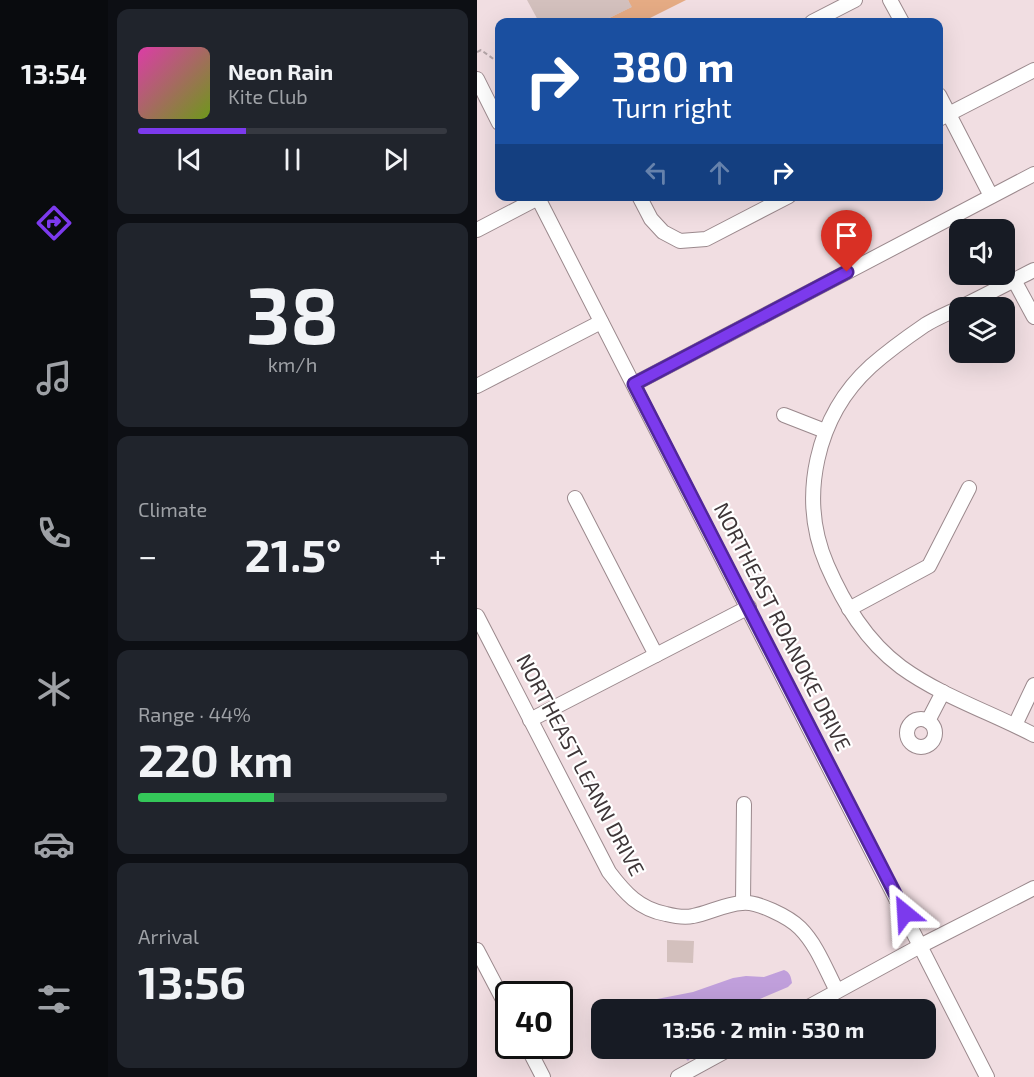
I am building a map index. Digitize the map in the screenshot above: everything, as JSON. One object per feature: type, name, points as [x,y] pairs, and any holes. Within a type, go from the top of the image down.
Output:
[{"type":"street","points":[[820,18],[855,0]]},
{"type":"street","points":[[890,0],[900,18]]},
{"type":"street","points":[[991,196],[944,116],[1034,70]]},
{"type":"street","points":[[477,79],[495,115]]},
{"type":"street","points":[[634,384],[1034,174]]},
{"type":"street","points":[[477,230],[531,201]]},
{"type":"street","name":"NORTHEAST ROANOKE DRIVE","points":[[541,201],[987,1077]]},
{"type":"street","points":[[642,201],[651,219],[663,232],[680,241],[707,239],[779,201]]},
{"type":"street","points":[[1015,280],[1034,270]]},
{"type":"street","points":[[1015,282],[1034,317]]},
{"type":"street","points":[[1004,285],[927,324],[869,368],[846,396],[825,431],[814,473],[814,510],[818,545],[849,609],[870,639],[901,667],[942,692],[1034,735]]},
{"type":"street","points":[[477,386],[601,322]]},
{"type":"street","points":[[784,415],[825,431]]},
{"type":"street","points":[[849,609],[929,566],[969,488]]},
{"type":"street","points":[[575,498],[656,655]]},
{"type":"street","points":[[530,720],[749,607]]},
{"type":"street","name":"NORTHEAST LEANN DRIVE","points":[[477,616],[609,872],[623,890],[637,904],[655,912],[691,916],[743,902]]},
{"type":"street","points":[[1015,725],[1034,685]]},
{"type":"street","points":[[928,721],[942,692]]},
{"type":"street","points":[[744,804],[743,902],[766,908],[799,927],[810,940],[837,991]]},
{"type":"street","points":[[823,999],[921,945],[1034,888]]},
{"type":"street","points":[[477,950],[495,984]]},
{"type":"street","points":[[534,1059],[543,1077]]},
{"type":"street","points":[[678,1077],[711,1059]]},
{"type":"path","points":[[477,52],[481,50],[495,60]]},
{"type":"shaded area","points":[[628,0],[686,0],[650,18],[609,18],[631,7]]},
{"type":"shaded area","points":[[784,970],[789,973],[792,983],[788,987],[760,999],[657,999],[693,992],[733,978],[764,977]]},
{"type":"building","points":[[527,0],[628,0],[632,7],[609,18],[537,18]]},
{"type":"building","points":[[667,940],[694,941],[693,963],[667,962]]},
{"type":"route","points":[[847,272],[634,384],[905,913]]}]
